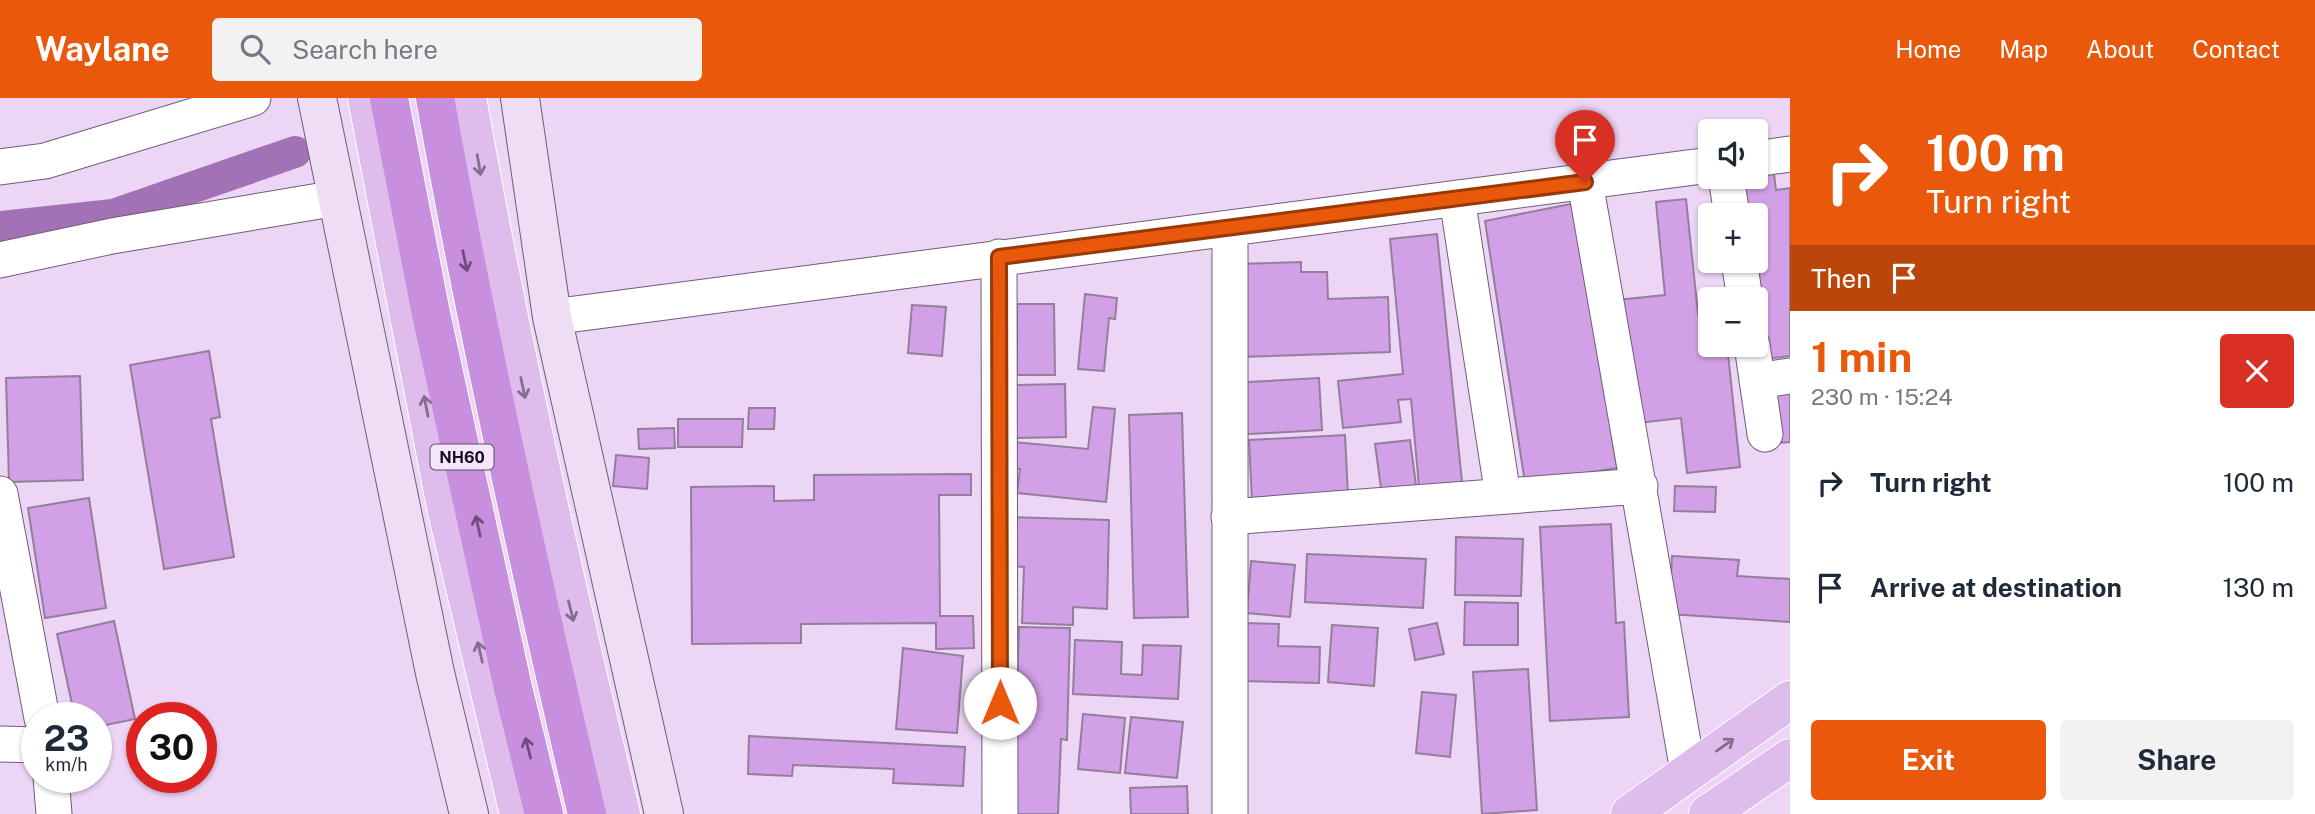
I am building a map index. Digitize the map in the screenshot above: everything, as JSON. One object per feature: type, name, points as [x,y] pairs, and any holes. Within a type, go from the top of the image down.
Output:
[{"type":"highway","name":"NH60","points":[[389,98],[437,340],[513,688],[544,814]]},
{"type":"highway","name":"NH60","points":[[435,98],[458,227],[531,574],[587,814]]},
{"type":"main road","points":[[367,98],[446,507],[519,814]]},
{"type":"main road","points":[[467,98],[493,243],[559,562],[621,814]]},
{"type":"main road","points":[[1630,814],[1790,700]]},
{"type":"main road","points":[[1708,814],[1790,758]]},
{"type":"street","points":[[0,167],[46,161],[253,98]]},
{"type":"street","points":[[317,98],[435,673],[469,814]]},
{"type":"street","points":[[520,98],[552,317],[664,814]]},
{"type":"street","points":[[1768,157],[1790,154]]},
{"type":"street","points":[[552,317],[1698,167]]},
{"type":"street","points":[[1585,182],[1688,771]]},
{"type":"street","points":[[0,260],[112,236],[337,198]]},
{"type":"street","points":[[1457,198],[1503,496]]},
{"type":"street","points":[[1230,228],[1230,814]]},
{"type":"street","points":[[999,257],[1000,814]]},
{"type":"street","points":[[1760,357],[1774,378],[1765,434]]},
{"type":"street","points":[[1229,517],[1640,486]]},
{"type":"street","points":[[0,494],[40,702]]},
{"type":"street","points":[[0,744],[21,745]]},
{"type":"street","points":[[52,793],[54,814]]},
{"type":"building","points":[[1773,166],[1776,190],[1790,188],[1790,356],[1764,359],[1768,357],[1768,287],[1755,287],[1753,273],[1768,273],[1768,203],[1745,203],[1744,189],[1768,189],[1768,167]]},
{"type":"building","points":[[1686,199],[1698,314],[1698,357],[1728,357],[1740,467],[1687,473],[1681,418],[1630,424],[1617,300],[1665,295],[1656,202]]},
{"type":"building","points":[[1576,203],[1617,468],[1525,483],[1485,221]]},
{"type":"building","points":[[1437,234],[1463,492],[1420,497],[1411,399],[1398,400],[1401,422],[1343,428],[1338,381],[1403,374],[1390,239]]},
{"type":"building","points":[[1301,262],[1301,272],[1327,272],[1328,299],[1388,297],[1390,352],[1238,357],[1235,264]]},
{"type":"building","points":[[1085,294],[1117,298],[1115,319],[1109,318],[1104,371],[1078,369]]},
{"type":"building","points":[[1017,304],[1054,304],[1055,375],[1017,375]]},
{"type":"building","points":[[912,305],[946,307],[942,356],[908,353]]},
{"type":"building","points":[[209,351],[220,417],[211,419],[234,557],[164,569],[130,365]]},
{"type":"building","points":[[80,376],[83,480],[9,482],[6,378]]},
{"type":"building","points":[[1319,378],[1322,430],[1233,435],[1230,383]]},
{"type":"building","points":[[1065,384],[1066,437],[1012,438],[1011,385]]},
{"type":"building","points":[[1790,390],[1790,442],[1778,443],[1774,392]]},
{"type":"building","points":[[1093,407],[1115,409],[1106,502],[1017,493],[1020,469],[1000,467],[1003,441],[1088,449]]},
{"type":"building","points":[[749,408],[775,408],[774,429],[748,429]]},
{"type":"building","points":[[1182,413],[1188,617],[1134,618],[1129,415]]},
{"type":"building","points":[[678,419],[743,419],[742,447],[678,447]]},
{"type":"building","points":[[674,428],[675,448],[639,449],[638,429]]},
{"type":"building","points":[[1345,435],[1348,495],[1252,500],[1249,440]]},
{"type":"building","points":[[1410,440],[1417,492],[1382,496],[1375,444]]},
{"type":"building","points":[[616,455],[649,458],[647,489],[613,486]]},
{"type":"building","points":[[971,474],[971,495],[939,495],[940,616],[973,616],[974,648],[936,649],[936,623],[801,624],[801,643],[692,644],[691,487],[774,486],[774,501],[814,500],[814,475]]},
{"type":"building","points":[[1675,486],[1716,487],[1715,512],[1674,511]]},
{"type":"building","points":[[89,498],[106,608],[45,618],[28,508]]},
{"type":"building","points":[[1008,517],[1109,520],[1107,609],[1073,607],[1073,625],[1022,623],[1024,567],[1007,566]]},
{"type":"building","points":[[1611,524],[1616,623],[1624,622],[1629,717],[1550,721],[1540,527]]},
{"type":"building","points":[[1456,537],[1523,539],[1521,596],[1455,595]]},
{"type":"building","points":[[1307,554],[1426,559],[1423,608],[1305,602]]},
{"type":"building","points":[[1672,556],[1739,560],[1737,576],[1790,579],[1790,622],[1669,614]]},
{"type":"building","points":[[1251,561],[1295,565],[1290,617],[1247,613]]},
{"type":"building","points":[[1465,602],[1518,603],[1518,645],[1464,645]]},
{"type":"building","points":[[114,621],[131,702],[126,702],[126,721],[112,724],[112,702],[72,702],[57,634]]},
{"type":"building","points":[[1243,623],[1279,624],[1278,646],[1320,647],[1319,683],[1241,681]]},
{"type":"building","points":[[1437,623],[1444,654],[1415,660],[1409,629]]},
{"type":"building","points":[[1332,625],[1378,628],[1374,686],[1328,682]]},
{"type":"building","points":[[1019,627],[1070,628],[1067,740],[1061,739],[1058,814],[1013,814]]},
{"type":"building","points":[[1075,640],[1122,642],[1121,674],[1142,675],[1143,645],[1181,646],[1178,699],[1073,694]]},
{"type":"building","points":[[903,648],[963,656],[957,733],[896,729]]},
{"type":"building","points":[[1528,669],[1537,810],[1482,814],[1473,672]]},
{"type":"building","points":[[1422,692],[1456,695],[1450,757],[1416,753]]},
{"type":"building","points":[[1083,714],[1125,718],[1120,773],[1078,769]]},
{"type":"building","points":[[1131,717],[1183,722],[1177,778],[1125,773]]},
{"type":"building","points":[[749,736],[965,747],[963,786],[893,783],[894,769],[793,765],[792,776],[748,774]]},
{"type":"building","points":[[1187,786],[1188,814],[1131,814],[1130,788]]},
{"type":"waterway","points":[[0,227],[113,215],[295,152]]},
{"type":"route","points":[[1000,703],[999,257],[1585,182]]}]
